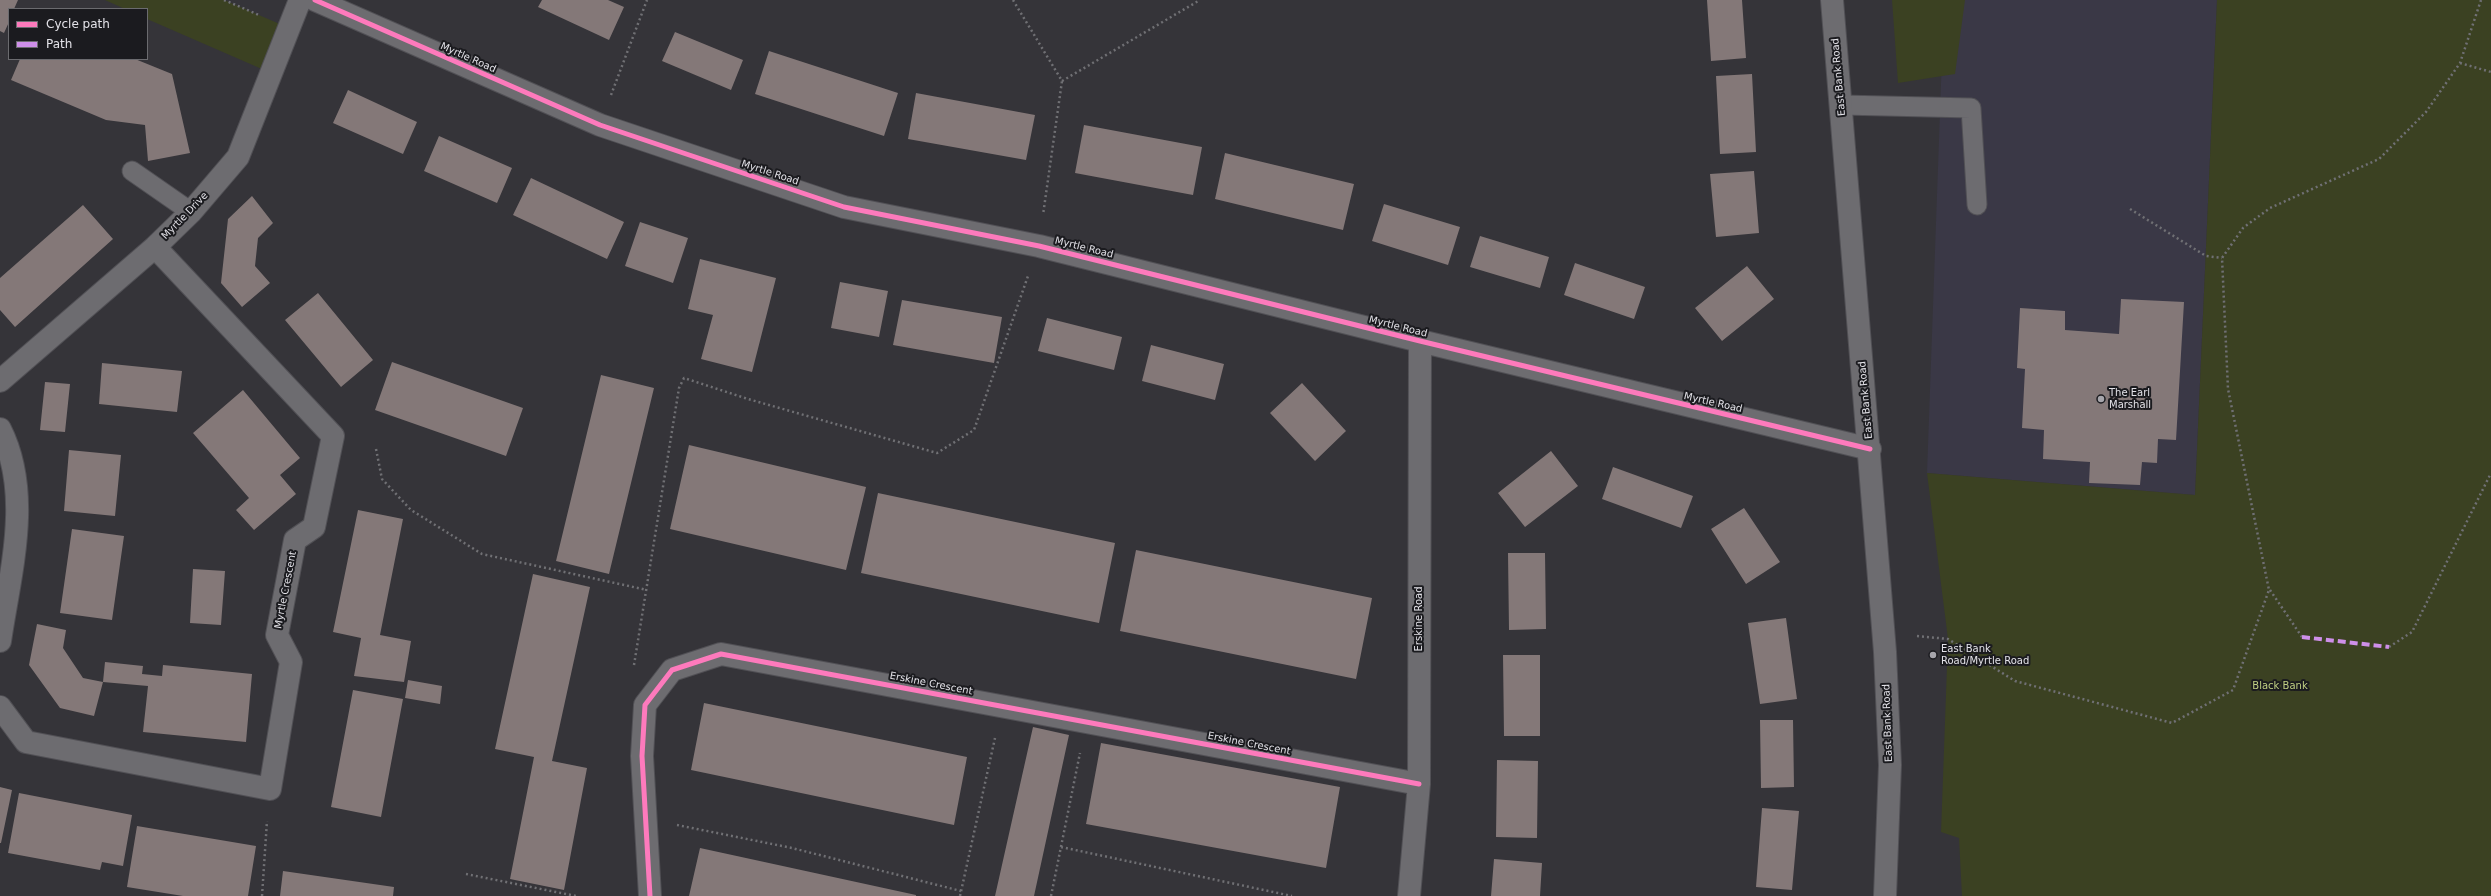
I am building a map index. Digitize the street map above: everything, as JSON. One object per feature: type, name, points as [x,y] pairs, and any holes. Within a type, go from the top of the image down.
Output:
[{"type":"street","name":"Myrtle Drive","points":[[0,381],[155,247],[191,212],[238,157],[300,0]]},
{"type":"street","name":"Myrtle Road","points":[[315,0],[600,125],[844,207],[1039,246],[1420,341],[1870,449]]},
{"type":"street","name":"East Bank Road","points":[[1832,0],[1842,105],[1884,633],[1890,765],[1885,896]]},
{"type":"street","name":"Myrtle Crescent","points":[[155,247],[333,436],[314,527],[295,540],[277,635],[291,662],[270,789]]},
{"type":"street","name":"Erskine Road","points":[[1409,896],[1419,784],[1420,341]]},
{"type":"street","points":[[0,429],[10,449],[19,509],[0,641]]},
{"type":"street","name":"Erskine Crescent","points":[[645,705],[672,670],[721,654],[1419,784]]},
{"type":"street","points":[[645,705],[642,756],[650,896]]},
{"type":"street","points":[[0,707],[26,742],[270,789]]},
{"type":"lane","points":[[1842,105],[1971,108],[1977,205]]},
{"type":"lane","points":[[132,171],[191,212]]},
{"type":"path","points":[[224,0],[289,28]]},
{"type":"path","points":[[600,125],[647,0]]},
{"type":"path","points":[[645,705],[630,690],[679,388],[684,378],[748,399],[937,453],[974,430],[1039,246],[1062,81],[1013,0]]},
{"type":"path","points":[[1062,81],[1200,0]]},
{"type":"path","points":[[2302,637],[2269,590],[2228,389],[2222,258],[2243,228],[2270,208],[2379,159],[2426,112],[2460,63],[2481,0]]},
{"type":"path","points":[[2460,63],[2491,72]]},
{"type":"path","points":[[2130,209],[2206,256],[2222,258]]},
{"type":"path","points":[[376,449],[382,479],[411,510],[482,554],[647,590]]},
{"type":"path","points":[[2389,646],[2412,632],[2491,473]]},
{"type":"path","points":[[1884,633],[1948,639],[2015,681],[2172,723],[2233,690],[2269,590]]},
{"type":"path","points":[[960,896],[1002,706]]},
{"type":"path","points":[[1051,896],[1086,722]]},
{"type":"path","points":[[262,896],[270,789]]},
{"type":"path","points":[[646,819],[792,848],[961,891]]},
{"type":"path","points":[[1061,847],[1292,896]]},
{"type":"path","points":[[466,874],[576,896]]},
{"type":"shaded area","points":[[1944,0],[2217,0],[2195,495],[1927,473]]},
{"type":"green space","points":[[105,0],[224,0],[289,28],[271,73],[148,19],[148,8],[123,8]]},
{"type":"green space","points":[[1892,0],[1965,0],[1955,74],[1898,83]]},
{"type":"green space","name":"Black Bank","points":[[2217,0],[2491,0],[2491,896],[1962,896],[1959,838],[1941,832],[1948,639],[1927,473],[2195,495]]},
{"type":"building","points":[[0,0],[18,0],[14,8],[8,8],[8,24],[4,33],[0,31]]},
{"type":"building","points":[[542,0],[608,0],[624,7],[609,40],[538,7]]},
{"type":"building","points":[[1707,0],[1742,0],[1746,58],[1711,61]]},
{"type":"building","points":[[675,32],[743,60],[731,90],[662,61]]},
{"type":"building","points":[[769,51],[898,93],[884,136],[755,94]]},
{"type":"building","points":[[20,60],[137,60],[172,74],[190,153],[148,161],[145,125],[106,120],[11,80]]},
{"type":"building","points":[[1752,74],[1756,152],[1720,154],[1716,76]]},
{"type":"building","points":[[348,90],[417,122],[403,154],[333,123]]},
{"type":"building","points":[[916,93],[1035,115],[1026,160],[908,139]]},
{"type":"building","points":[[1084,125],[1202,147],[1193,195],[1075,173]]},
{"type":"building","points":[[439,136],[512,168],[497,203],[424,171]]},
{"type":"building","points":[[1225,153],[1354,184],[1343,230],[1215,199]]},
{"type":"building","points":[[1754,171],[1759,233],[1716,237],[1710,174]]},
{"type":"building","points":[[531,178],[624,222],[607,259],[513,215]]},
{"type":"building","points":[[252,196],[273,223],[258,238],[255,266],[270,283],[242,307],[221,283],[228,219]]},
{"type":"building","points":[[1384,204],[1460,227],[1448,265],[1372,241]]},
{"type":"building","points":[[83,205],[113,239],[15,327],[0,310],[0,278]]},
{"type":"building","points":[[640,222],[688,238],[673,283],[625,266]]},
{"type":"building","points":[[1480,236],[1549,257],[1540,288],[1470,267]]},
{"type":"building","points":[[700,259],[776,278],[752,372],[701,359],[713,315],[688,309]]},
{"type":"building","points":[[1575,263],[1645,287],[1634,319],[1564,295]]},
{"type":"building","points":[[1747,266],[1774,299],[1722,341],[1695,308]]},
{"type":"building","points":[[840,282],[888,291],[879,337],[831,328]]},
{"type":"building","points":[[318,293],[373,360],[341,387],[285,320]]},
{"type":"building","name":"The Earl Marshall","points":[[2121,299],[2184,302],[2176,440],[2158,439],[2157,463],[2142,462],[2140,485],[2089,483],[2090,462],[2043,459],[2044,430],[2022,428],[2025,369],[2017,368],[2020,308],[2065,311],[2065,330],[2119,334]]},
{"type":"building","points":[[902,300],[1002,317],[994,363],[893,345]]},
{"type":"building","points":[[1047,318],[1122,337],[1114,370],[1038,351]]},
{"type":"building","points":[[1151,345],[1224,364],[1215,400],[1142,381]]},
{"type":"building","points":[[392,362],[523,408],[506,456],[375,410]]},
{"type":"building","points":[[102,363],[182,371],[177,412],[99,404]]},
{"type":"building","points":[[601,375],[654,388],[609,574],[556,561]]},
{"type":"building","points":[[45,382],[70,384],[65,432],[40,430]]},
{"type":"building","points":[[1302,383],[1346,431],[1315,461],[1270,413]]},
{"type":"building","points":[[243,390],[300,458],[280,475],[296,494],[254,530],[236,510],[249,498],[193,433]]},
{"type":"building","points":[[689,445],[866,487],[846,570],[670,529]]},
{"type":"building","points":[[69,450],[121,455],[115,516],[64,511]]},
{"type":"building","points":[[1551,451],[1578,486],[1525,527],[1498,493]]},
{"type":"building","points":[[1613,467],[1693,496],[1681,528],[1602,499]]},
{"type":"building","points":[[878,493],[1115,543],[1099,623],[861,573]]},
{"type":"building","points":[[1744,508],[1780,562],[1746,584],[1711,529]]},
{"type":"building","points":[[358,510],[403,519],[380,635],[411,641],[404,682],[354,676],[361,638],[333,632]]},
{"type":"building","points":[[72,529],[124,536],[112,620],[60,613]]},
{"type":"building","points":[[1136,550],[1372,598],[1356,679],[1120,631]]},
{"type":"building","points":[[1508,553],[1545,553],[1546,629],[1509,630]]},
{"type":"building","points":[[193,569],[225,571],[221,625],[190,623]]},
{"type":"building","points":[[533,574],[590,587],[552,761],[587,768],[564,890],[510,879],[534,757],[495,749]]},
{"type":"building","points":[[1786,618],[1797,699],[1760,704],[1748,623]]},
{"type":"building","points":[[37,624],[66,630],[63,648],[83,678],[103,682],[94,716],[60,708],[29,665]]},
{"type":"building","points":[[1503,655],[1540,655],[1540,736],[1504,736]]},
{"type":"building","points":[[105,662],[143,666],[142,674],[162,676],[163,665],[252,674],[246,742],[143,732],[148,686],[103,682]]},
{"type":"building","points":[[408,680],[442,686],[440,704],[405,698]]},
{"type":"building","points":[[353,690],[403,699],[381,817],[331,807]]},
{"type":"building","points":[[704,703],[967,757],[954,825],[691,770]]},
{"type":"building","points":[[1760,720],[1793,720],[1794,787],[1761,788]]},
{"type":"building","points":[[1033,727],[1069,735],[1034,896],[995,896]]},
{"type":"building","points":[[1101,743],[1340,787],[1326,868],[1086,824]]},
{"type":"building","points":[[1497,760],[1538,761],[1537,838],[1496,837]]},
{"type":"building","points":[[0,787],[12,790],[1,843],[0,843]]},
{"type":"building","points":[[19,793],[132,815],[123,866],[102,862],[100,870],[8,853]]},
{"type":"building","points":[[1762,808],[1799,811],[1792,890],[1756,887]]},
{"type":"building","points":[[137,826],[256,846],[248,896],[183,896],[127,887]]},
{"type":"building","points":[[700,848],[916,895],[916,896],[689,896]]},
{"type":"building","points":[[1494,859],[1542,863],[1540,896],[1491,896]]},
{"type":"building","points":[[283,871],[394,887],[393,896],[280,896]]},
{"type":"marked path","points":[[2302,637],[2389,647]]},
{"type":"cycle path","points":[[315,0],[600,125],[844,207],[1039,246],[1420,341],[1870,449]]},
{"type":"cycle path","points":[[650,896],[642,756],[645,705],[672,670],[721,654],[1419,784]]},
{"type":"place","name":"The Earl Marshall","points":[[2101,399]]},
{"type":"place","name":"East Bank Road/Myrtle Road","points":[[1933,655]]}]
